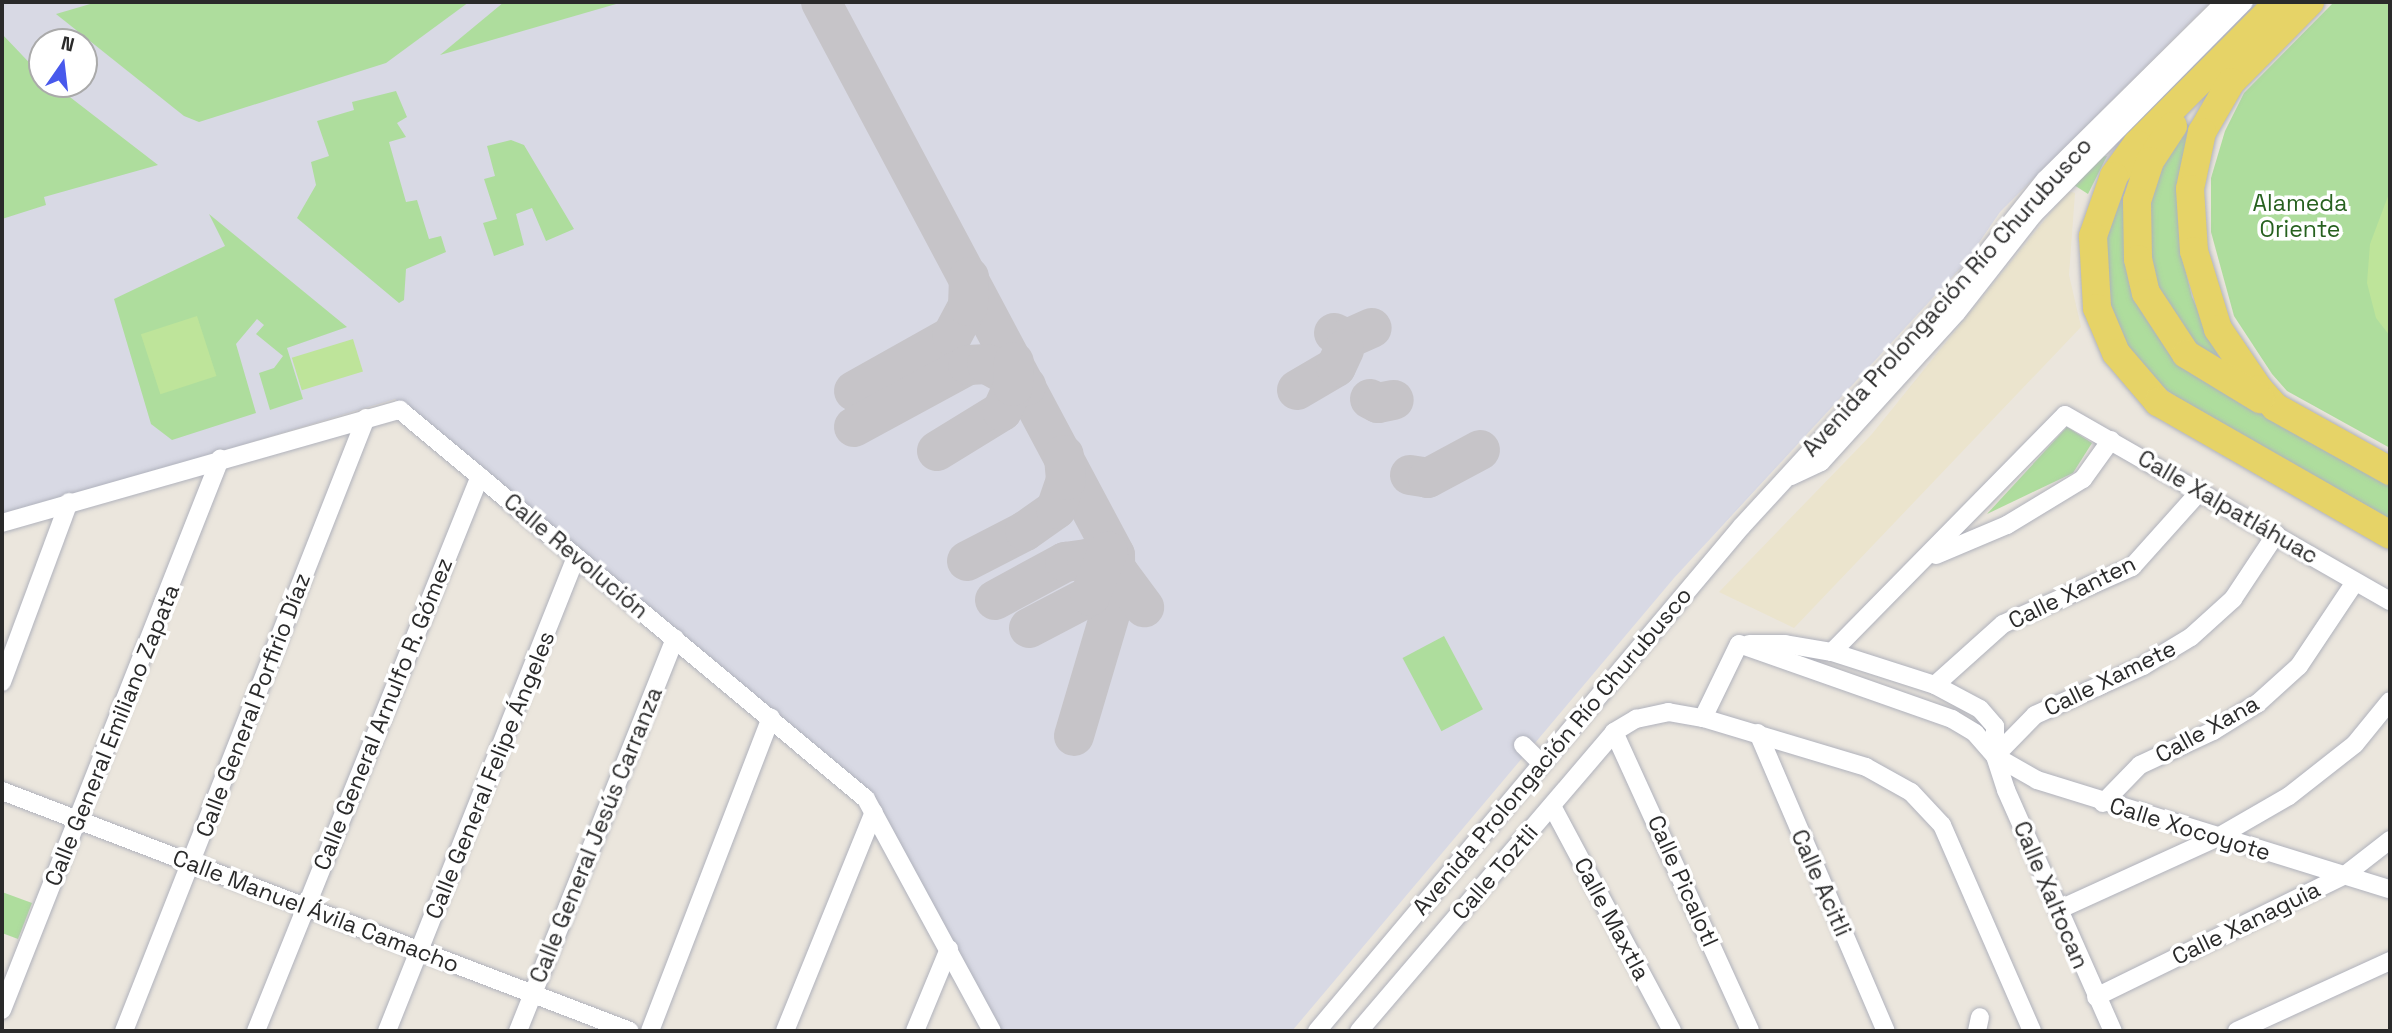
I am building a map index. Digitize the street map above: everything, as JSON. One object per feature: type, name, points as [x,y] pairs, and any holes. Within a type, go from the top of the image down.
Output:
[{"type":"main road","points":[[2279,2],[2239,10],[2114,176],[2095,224],[2092,274],[2102,326],[2124,365],[2142,388],[2173,412],[2390,535]]},
{"type":"main road","points":[[2310,2],[2231,82],[2171,128],[2150,161],[2140,187],[2138,260],[2146,293],[2160,320],[2194,360],[2390,471]]},
{"type":"main road","points":[[2231,82],[2197,147],[2190,189],[2192,229],[2199,272],[2218,329],[2248,376],[2275,407]]},
{"type":"main road","points":[[2114,176],[2140,187]]},
{"type":"street","name":"Avenida Prolongación Río Churubusco","points":[[1791,476],[1821,462],[1956,312],[2033,215],[2213,32],[2239,10]]},
{"type":"street","name":"Avenida Prolongación Río Churubusco","points":[[1317,1031],[1742,526],[1791,476],[1806,452],[1947,303],[2045,180],[2239,10]]},
{"type":"street","name":"Calle Revolución","points":[[2,523],[400,410],[857,790],[874,812],[992,1031]]},
{"type":"street","name":"Calle Xalpatláhuac","points":[[1928,559],[2065,415],[2201,490],[2390,601]]},
{"type":"street","name":"Calle General Porfirio Díaz","points":[[124,1031],[366,418]]},
{"type":"street","points":[[1832,652],[1928,559],[2007,525],[2081,481],[2111,440]]},
{"type":"street","name":"Calle General Emiliano Zapata","points":[[2,1010],[80,820],[220,459]]},
{"type":"street","name":"Calle General Arnulfo R. Gómez","points":[[256,1031],[304,906],[480,476]]},
{"type":"street","name":"Calle Xanten","points":[[1935,685],[2003,624],[2132,567],[2201,490]]},
{"type":"street","points":[[2,682],[69,502]]},
{"type":"street","name":"Calle Xamete","points":[[1995,756],[2035,715],[2143,666],[2191,637],[2233,599],[2276,534]]},
{"type":"street","name":"Calle General Felipe Ángeles","points":[[387,1031],[576,557]]},
{"type":"street","name":"Calle Xana","points":[[2102,803],[2140,765],[2213,732],[2258,703],[2299,666],[2355,582]]},
{"type":"street","name":"Calle General Jesús Carranza","points":[[518,1031],[675,639]]},
{"type":"street","points":[[1995,756],[1995,726],[1965,699],[1935,685],[1832,652],[1786,644],[1740,644],[1703,718],[1866,767],[1905,787],[1942,825],[2032,1031]]},
{"type":"street","name":"Calle Xocoyote","points":[[1740,644],[1952,719],[1975,733],[1995,756],[2038,780],[2102,803],[2390,889]]},
{"type":"street","points":[[2058,910],[2218,837],[2288,796],[2332,764],[2390,701]]},
{"type":"street","name":"Calle Toztli","points":[[1359,1031],[1614,732],[1636,719],[1668,712],[1703,718]]},
{"type":"street","points":[[650,1031],[771,718]]},
{"type":"street","name":"Calle Picalotl","points":[[1614,732],[1750,1031]]},
{"type":"street","name":"Calle Acitli","points":[[1758,733],[1886,1031]]},
{"type":"street","points":[[1523,745],[1541,762]]},
{"type":"street","name":"Calle Xaltocan","points":[[1995,756],[2095,997],[2113,1031]]},
{"type":"street","name":"Calle Manuel Ávila Camacho","points":[[2,791],[630,1031]]},
{"type":"street","name":"Calle Maxtla","points":[[1552,806],[1672,1031]]},
{"type":"street","points":[[785,1031],[874,812]]},
{"type":"street","name":"Calle Xanaguia","points":[[2095,997],[2345,875],[2390,840]]},
{"type":"street","points":[[915,1031],[949,950]]},
{"type":"street","points":[[2237,1031],[2390,961]]},
{"type":"shaded area","points":[[2,2],[2210,2],[2000,212],[1965,263],[1674,578],[1292,1031],[999,1031],[872,793],[395,399],[2,517]]},
{"type":"shaded area","points":[[2068,191],[2075,193],[2069,275],[2081,327],[1794,628],[1719,592],[1872,434]]},
{"type":"green space","points":[[97,2],[469,2],[386,63],[199,122],[184,116],[98,47],[98,28],[74,28],[56,14]]},
{"type":"green space","points":[[504,2],[623,2],[440,55]]},
{"type":"green space","name":"Alameda Oriente","points":[[2334,2],[2390,2],[2390,448],[2287,391],[2272,374],[2234,316],[2211,232],[2211,178],[2225,131],[2244,93]]},
{"type":"green space","points":[[2,34],[28,61],[28,98],[71,98],[158,165],[44,197],[46,205],[2,219]]},
{"type":"green space","points":[[396,91],[407,117],[397,123],[406,137],[389,142],[406,202],[417,200],[429,239],[441,236],[446,252],[406,269],[404,300],[399,303],[297,218],[316,185],[311,162],[329,156],[317,121],[354,110],[352,102]]},
{"type":"green space","points":[[2185,122],[2191,127],[2181,252],[2192,297],[2217,353],[2218,357],[2211,359],[2174,322],[2150,268],[2145,198]]},
{"type":"green space","points":[[511,140],[524,145],[574,229],[546,241],[532,208],[516,214],[524,245],[494,256],[483,223],[497,219],[484,179],[495,176],[487,146]]},
{"type":"green space","points":[[2107,156],[2088,194],[2074,185],[2102,157]]},
{"type":"green space","points":[[2120,191],[2126,191],[2143,309],[2390,481],[2390,519],[2186,404],[2140,371],[2111,314],[2104,246]]},
{"type":"green space","points":[[2390,191],[2390,336],[2376,318],[2367,283],[2370,244]]},
{"type":"green space","points":[[209,214],[347,327],[287,348],[303,399],[270,410],[259,373],[274,368],[283,356],[256,334],[264,325],[257,319],[236,344],[256,413],[172,440],[151,424],[114,299],[225,246]]},
{"type":"green space","points":[[197,316],[216,376],[160,394],[141,334]]},
{"type":"green space","points":[[353,339],[363,372],[302,390],[292,358]]},
{"type":"green space","points":[[2067,427],[2092,443],[2073,473],[1987,514]]},
{"type":"green space","points":[[1444,636],[1483,709],[1441,731],[1403,658]]},
{"type":"green space","points":[[2,892],[32,903],[18,939],[2,933]]},
{"type":"taxiway","points":[[821,2],[1115,555],[1116,594],[1074,736]]},
{"type":"taxiway","points":[[854,391],[952,336],[968,306],[969,277]]},
{"type":"taxiway","points":[[1334,333],[1347,339],[1372,328]]},
{"type":"taxiway","points":[[1297,390],[1336,367],[1344,350]]},
{"type":"taxiway","points":[[937,451],[1002,411],[1013,386],[1014,362]]},
{"type":"taxiway","points":[[854,427],[968,365],[987,364],[1026,386]]},
{"type":"taxiway","points":[[1370,399],[1378,403],[1394,400]]},
{"type":"taxiway","points":[[1410,475],[1428,478],[1480,450]]},
{"type":"taxiway","points":[[967,561],[1025,531],[1056,509],[1066,480],[1064,455]]},
{"type":"taxiway","points":[[1029,628],[1090,596],[1108,551]]},
{"type":"taxiway","points":[[995,600],[1065,562],[1087,559],[1118,572],[1144,607]]}]
